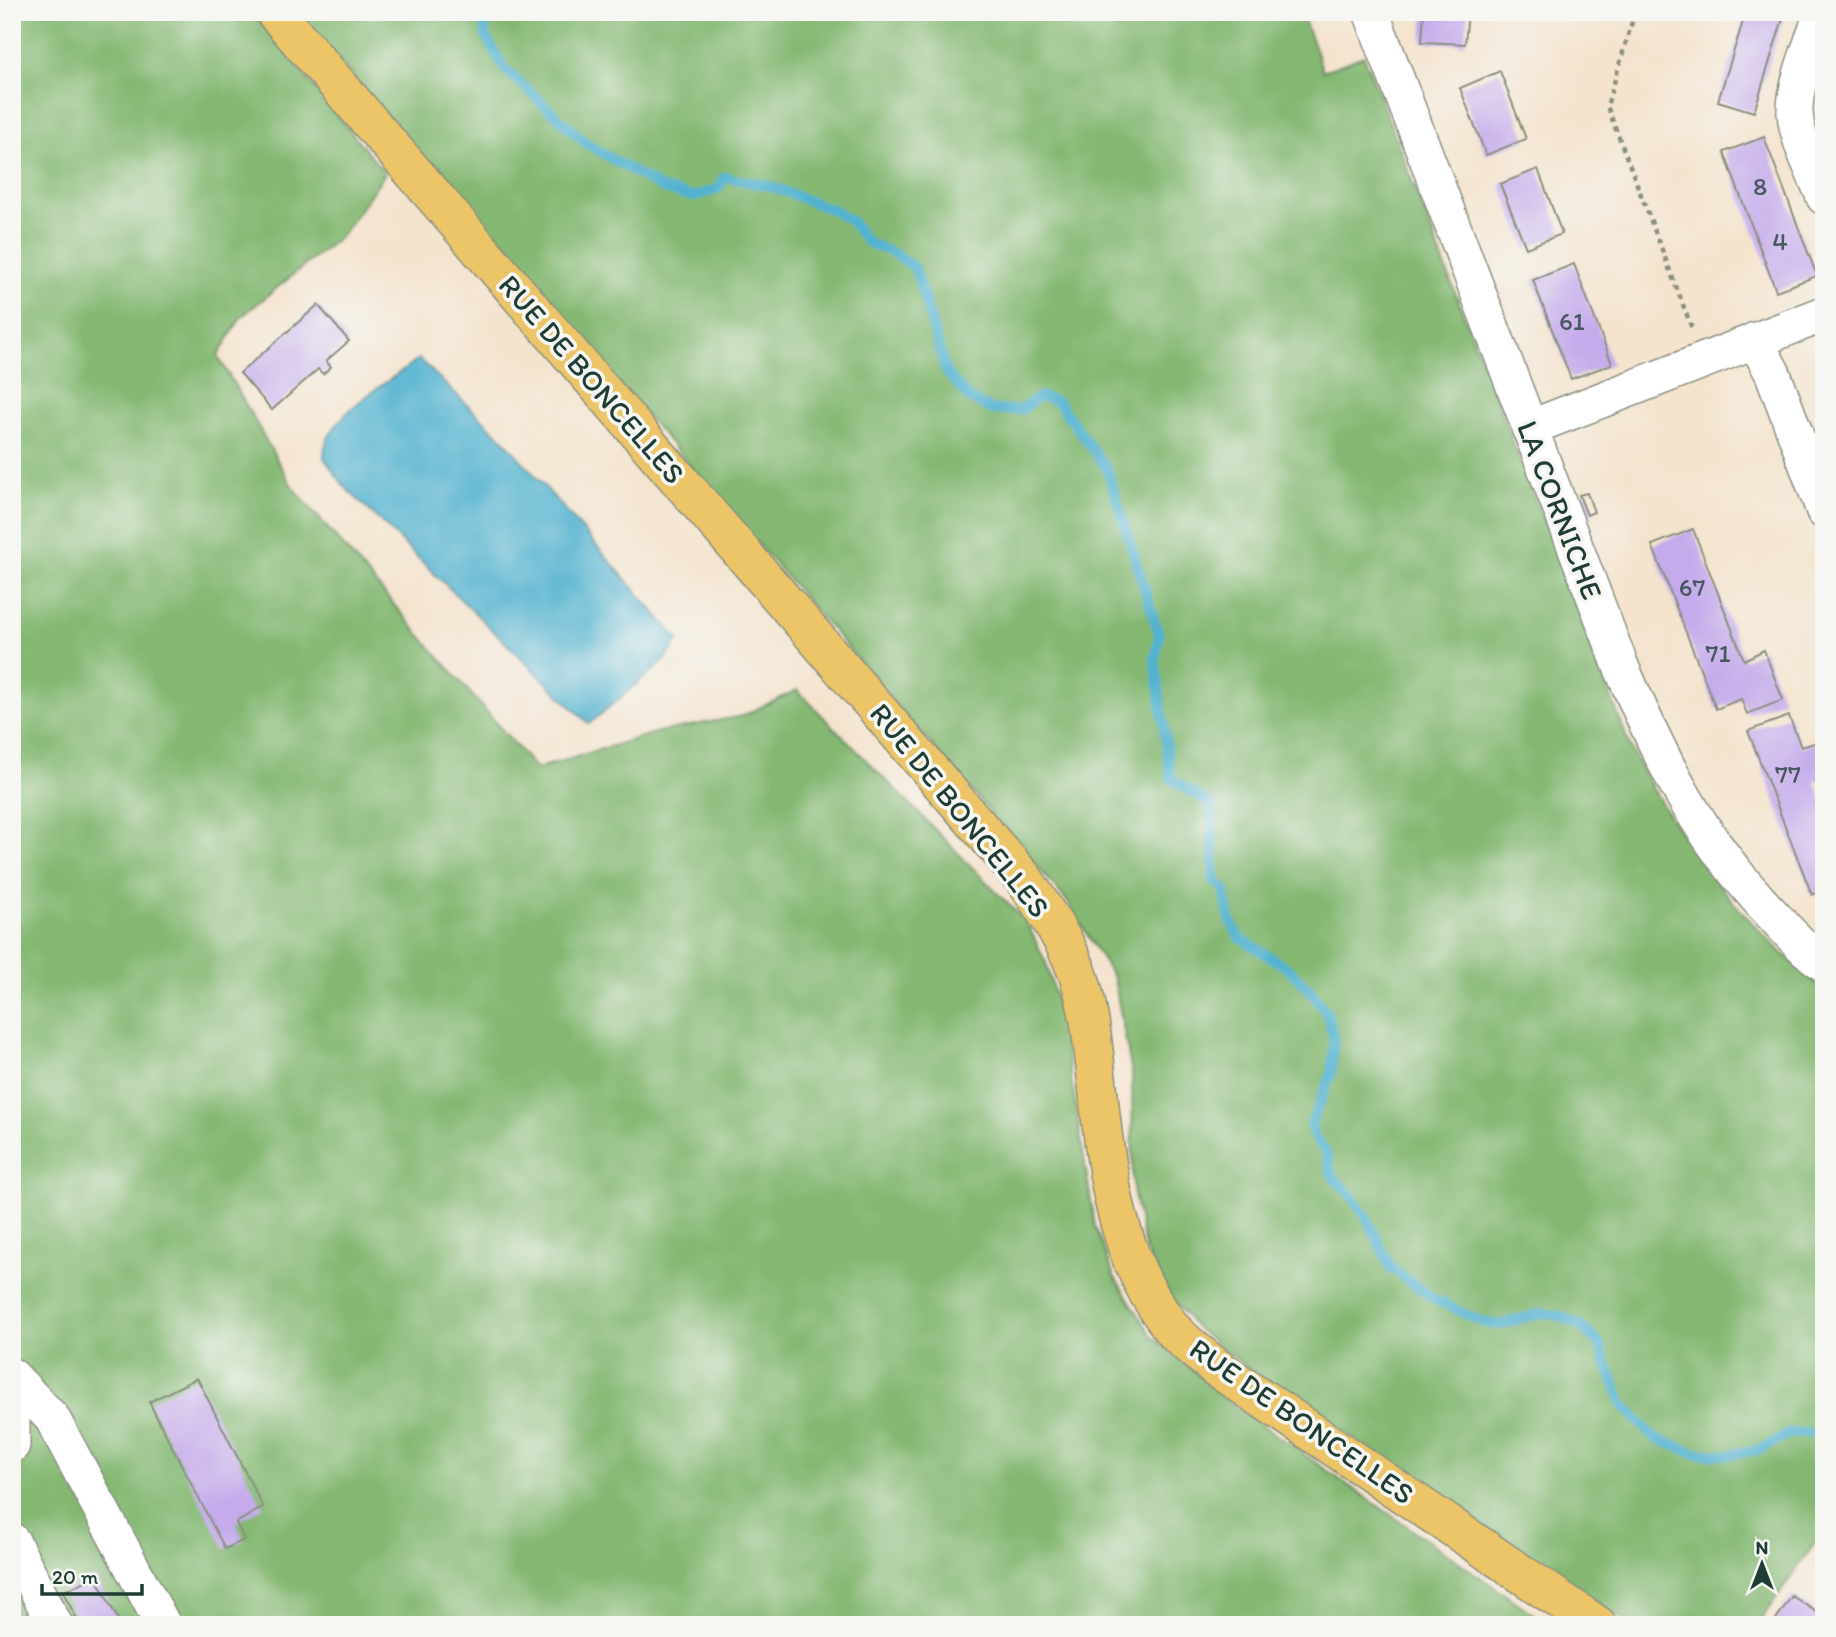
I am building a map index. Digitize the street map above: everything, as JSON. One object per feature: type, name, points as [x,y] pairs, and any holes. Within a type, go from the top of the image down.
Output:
[{"type":"main road","name":"RUE DE BONCELLES","points":[[275,12],[1024,878],[1059,932],[1080,981],[1094,1053],[1107,1176],[1118,1219],[1147,1290],[1171,1327],[1217,1368],[1597,1625]]},
{"type":"street","name":"LA CORNICHE","points":[[1371,12],[1620,664],[1671,778],[1694,818],[1734,874],[1824,964]]},
{"type":"street","points":[[1822,12],[1797,93],[1795,112],[1798,128],[1824,197]]},
{"type":"street","points":[[1529,429],[1824,314]]},
{"type":"street","points":[[1755,340],[1773,374],[1824,511]]},
{"type":"street","points":[[12,1376],[52,1418],[163,1625]]},
{"type":"street","points":[[12,1390],[12,1445]]},
{"type":"street","points":[[12,1541],[55,1625]]},
{"type":"path","points":[[1635,12],[1607,106],[1705,360]]},
{"type":"green space","points":[[12,12],[252,12],[385,173],[342,235],[241,317],[218,356],[293,488],[536,769],[658,732],[742,716],[797,690],[1027,923],[1046,963],[1061,1017],[1095,1226],[1114,1276],[1152,1336],[1236,1407],[1549,1625],[12,1625]]},
{"type":"green space","points":[[297,12],[1301,12],[1323,71],[1364,56],[1631,749],[1671,819],[1715,880],[1765,936],[1824,990],[1824,1530],[1757,1625],[1631,1625],[1236,1359],[1195,1327],[1172,1299],[1145,1250],[1133,1189],[1132,1073],[1114,979],[1067,901]]},
{"type":"water","points":[[419,359],[503,439],[679,640],[665,660],[589,724],[344,486],[324,458],[326,443],[345,415],[375,389]]},
{"type":"building","points":[[1424,12],[1468,12],[1465,44],[1422,42]]},
{"type":"building","points":[[1746,12],[1785,12],[1754,112],[1718,101]]},
{"type":"building","points":[[1500,71],[1526,139],[1486,155],[1460,88]]},
{"type":"building","points":[[1764,137],[1817,276],[1776,291],[1724,152]]},
{"type":"building","points":[[1538,169],[1562,234],[1526,248],[1500,184]]},
{"type":"building","points":[[1574,264],[1612,364],[1571,379],[1533,280]]},
{"type":"building","points":[[318,305],[349,341],[326,361],[331,367],[323,374],[318,369],[272,410],[240,373]]},
{"type":"building","points":[[1587,493],[1594,512],[1587,515],[1579,495]]},
{"type":"building","points":[[1693,529],[1744,660],[1764,650],[1783,700],[1747,714],[1741,699],[1716,709],[1652,545]]},
{"type":"building","points":[[1789,716],[1801,747],[1824,740],[1824,778],[1815,781],[1824,805],[1824,890],[1812,895],[1748,731]]},
{"type":"building","points":[[197,1378],[263,1507],[236,1523],[244,1540],[225,1549],[149,1402]]},
{"type":"building","points":[[95,1576],[121,1625],[80,1625],[63,1592]]},
{"type":"building","points":[[1792,1596],[1824,1617],[1824,1625],[1772,1625]]},
{"type":"waterway","points":[[482,12],[486,37],[505,69],[587,144],[663,189],[693,197],[718,189],[724,177],[770,186],[833,210],[851,221],[867,242],[897,255],[915,268],[946,372],[969,398],[992,410],[1021,410],[1040,396],[1058,402],[1107,469],[1159,635],[1155,659],[1171,779],[1211,804],[1214,881],[1224,888],[1230,920],[1239,937],[1287,968],[1310,990],[1327,1014],[1334,1039],[1331,1075],[1311,1124],[1314,1137],[1325,1150],[1333,1177],[1350,1194],[1368,1220],[1391,1268],[1434,1299],[1482,1322],[1500,1325],[1540,1313],[1556,1315],[1577,1323],[1598,1342],[1623,1405],[1654,1438],[1695,1453],[1729,1455],[1762,1449],[1790,1433],[1824,1433]]}]
